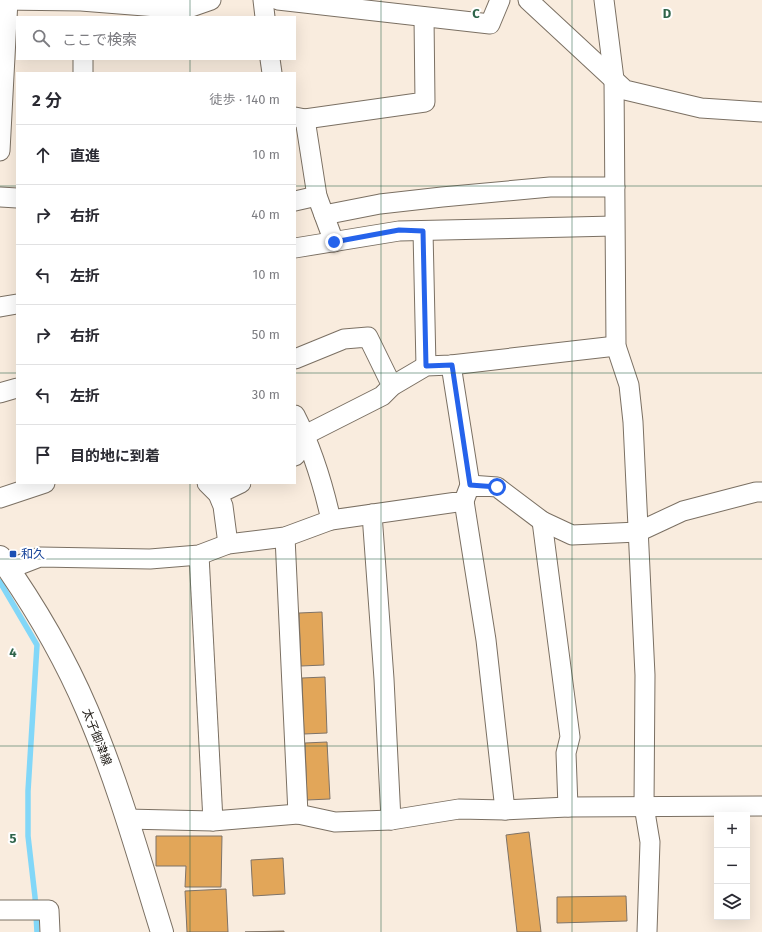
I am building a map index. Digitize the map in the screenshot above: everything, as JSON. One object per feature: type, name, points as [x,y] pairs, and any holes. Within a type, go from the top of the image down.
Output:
[{"type":"main road","name":"太子御津線","points":[[4,563],[52,637],[87,710],[126,819],[162,932]]},
{"type":"street","points":[[0,0],[74,5],[170,8],[191,7],[211,0]]},
{"type":"street","points":[[0,151],[8,0]]},
{"type":"street","points":[[263,0],[265,16]]},
{"type":"street","points":[[278,0],[490,24],[500,0]]},
{"type":"street","points":[[528,0],[625,90],[701,108],[762,112]]},
{"type":"street","points":[[604,0],[614,79],[616,346],[629,385],[633,422],[644,675],[644,806],[650,842],[647,932]]},
{"type":"street","points":[[334,242],[316,196],[300,118],[425,102],[424,16]]},
{"type":"street","points":[[83,60],[83,72]]},
{"type":"street","points":[[270,60],[272,72]]},
{"type":"street","points":[[324,215],[380,204],[442,197],[550,187],[615,187]]},
{"type":"street","points":[[296,201],[316,196]]},
{"type":"street","points":[[0,197],[16,198]]},
{"type":"street","points":[[296,248],[399,230],[423,231],[614,226]]},
{"type":"street","points":[[423,231],[426,366]]},
{"type":"street","points":[[0,307],[16,304]]},
{"type":"street","points":[[296,359],[344,339],[368,336],[392,386]]},
{"type":"street","points":[[296,455],[302,447],[305,435],[382,396],[392,386],[426,366],[452,365],[616,346]]},
{"type":"street","points":[[452,365],[486,640],[505,810]]},
{"type":"street","points":[[0,393],[16,388]]},
{"type":"street","points":[[296,417],[305,435],[325,493],[331,520]]},
{"type":"street","points":[[0,498],[42,484]]},
{"type":"street","points":[[228,544],[223,506],[213,488],[235,484]]},
{"type":"street","points":[[4,563],[40,557],[150,559],[200,555],[228,544],[285,537],[331,520],[372,514],[497,487],[542,521],[572,535],[638,532],[684,510],[756,492],[762,492]]},
{"type":"street","points":[[372,514],[384,679],[391,820]]},
{"type":"street","points":[[542,521],[570,737],[566,753],[568,807]]},
{"type":"street","points":[[285,537],[298,814]]},
{"type":"street","points":[[200,555],[214,821]]},
{"type":"street","points":[[126,819],[214,821],[298,814],[335,822],[391,820],[459,809],[505,810],[568,807],[762,806]]},
{"type":"street","points":[[0,910],[49,910],[50,932]]},
{"type":"building","points":[[322,612],[324,665],[301,666],[299,613]]},
{"type":"building","points":[[325,677],[327,733],[304,734],[302,678]]},
{"type":"building","points":[[327,742],[330,799],[307,800],[305,743]]},
{"type":"building","points":[[529,832],[541,932],[517,932],[506,835]]},
{"type":"building","points":[[156,836],[222,836],[221,887],[185,887],[186,866],[156,866]]},
{"type":"building","points":[[283,858],[285,894],[253,896],[251,860]]},
{"type":"building","points":[[226,889],[228,932],[187,932],[185,891]]},
{"type":"building","points":[[626,896],[627,921],[557,923],[557,897]]},
{"type":"building","points":[[284,931],[284,932],[245,932]]},
{"type":"waterway","points":[[0,582],[37,645],[28,791],[28,836],[35,897],[37,932]]},
{"type":"place","name":"和久","points":[[13,554]]},
{"type":"route","points":[[334,242],[399,230],[423,231],[426,366],[452,365],[470,485],[497,487]]}]
